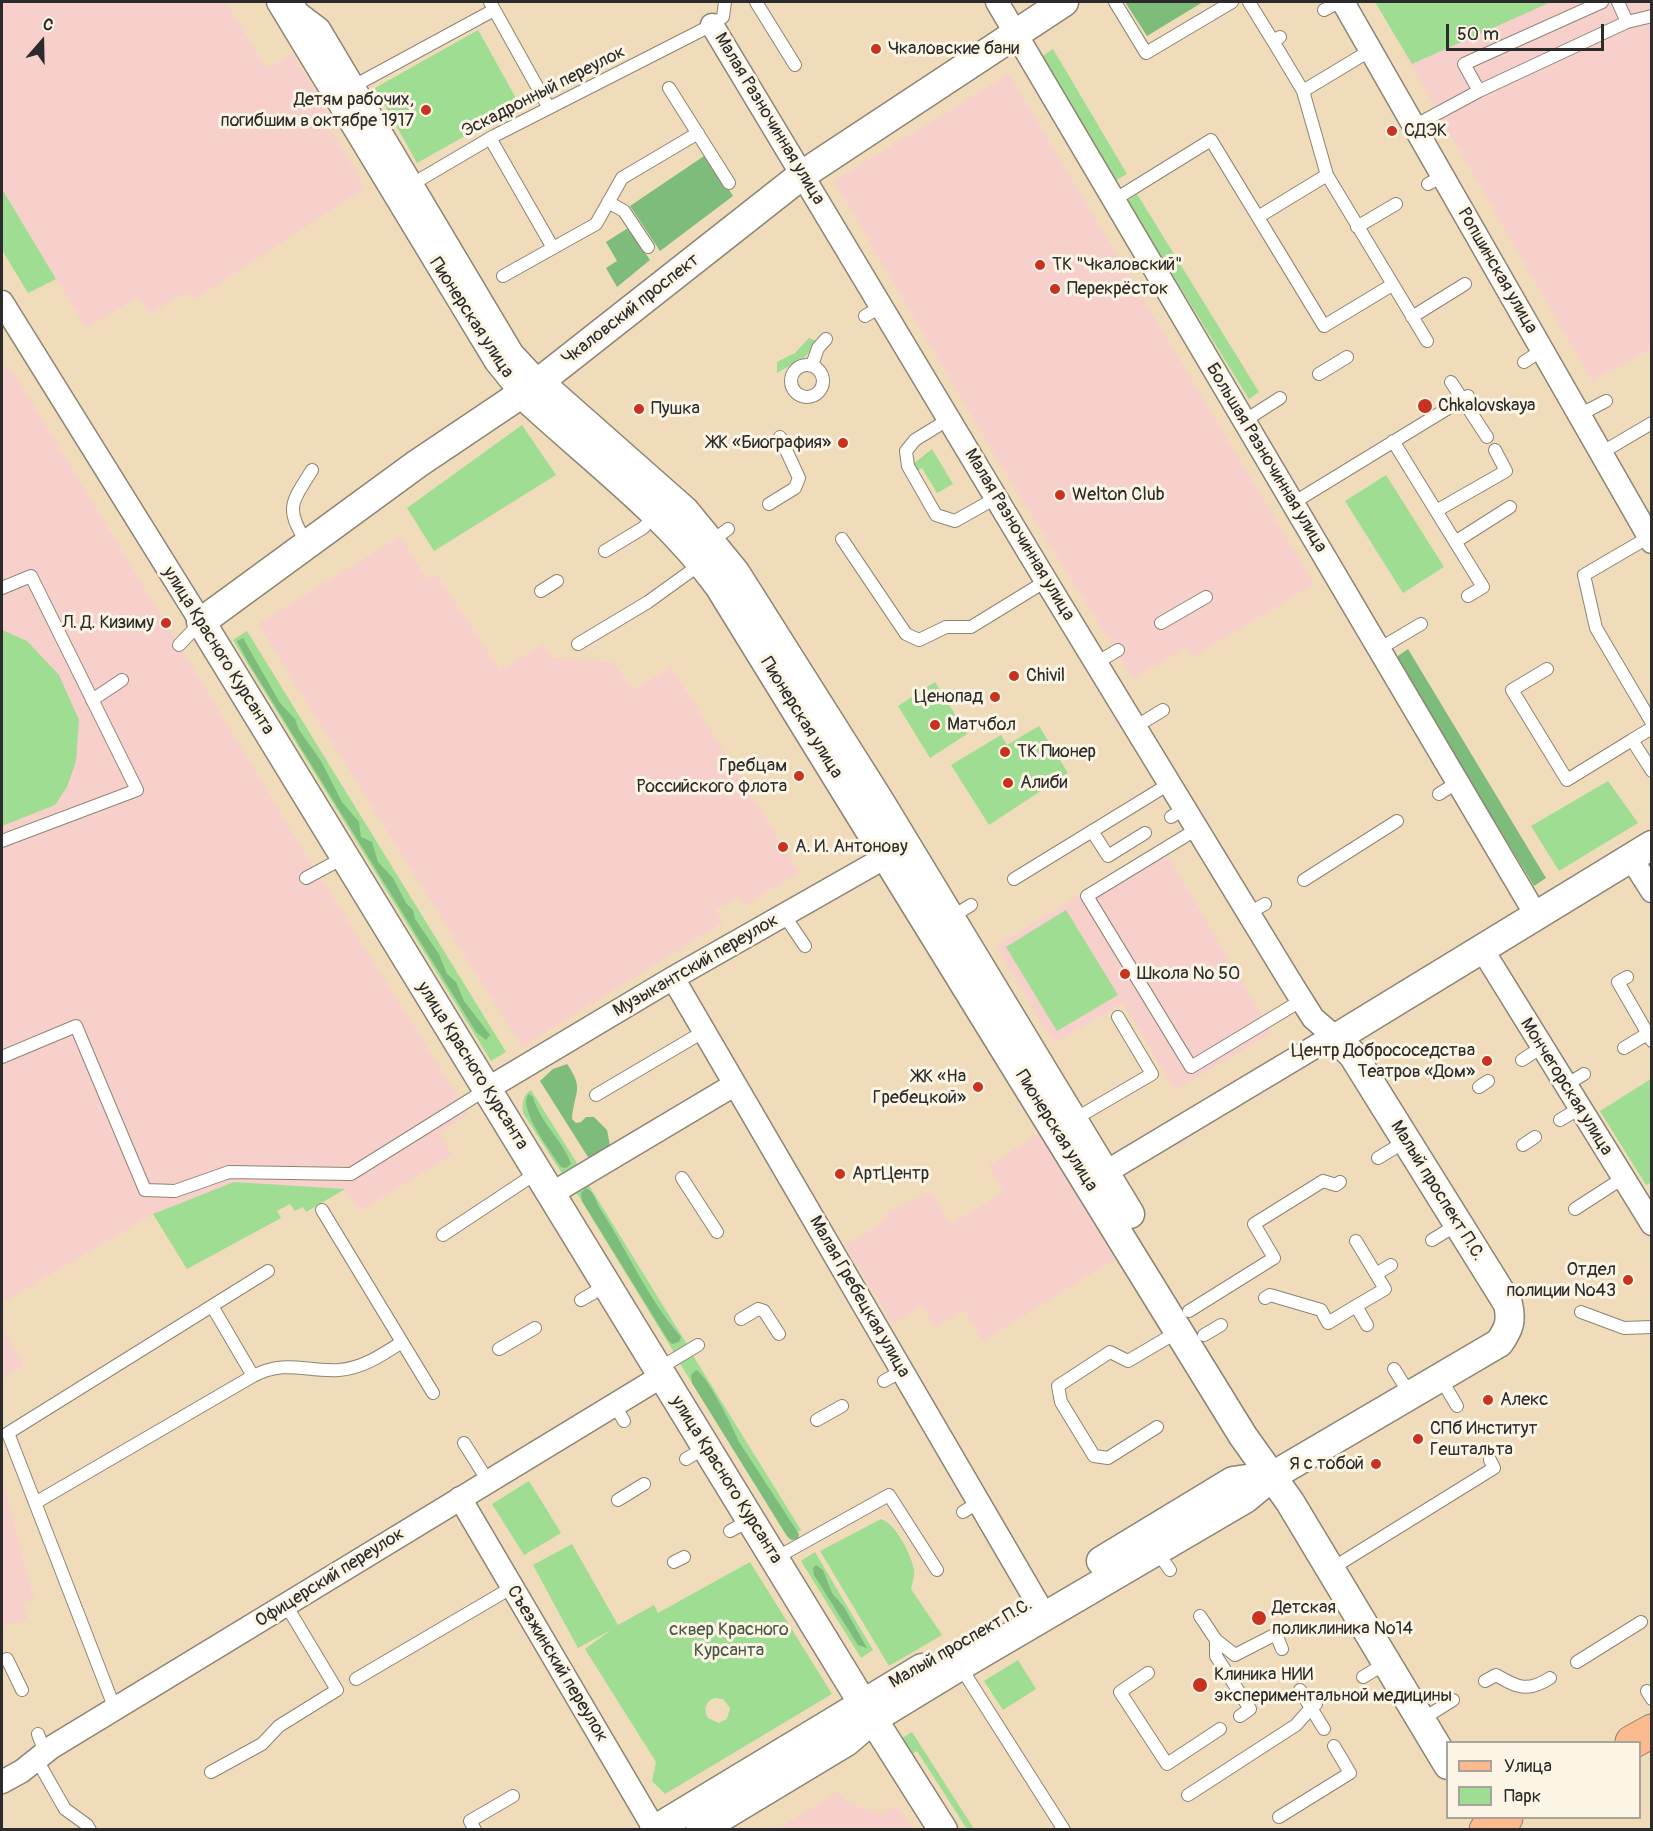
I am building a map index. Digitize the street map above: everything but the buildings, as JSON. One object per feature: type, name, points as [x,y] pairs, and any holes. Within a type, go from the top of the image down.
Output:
[{"type":"main road","points":[[1635,1741],[1652,1731]]},
{"type":"main road","points":[[1486,1830],[1504,1819]]},
{"type":"street","name":"Пионерская улица","points":[[278,2],[403,189]]},
{"type":"street","name":"Пионерская улица","points":[[291,2],[298,13],[319,29],[352,87],[403,189],[496,362],[685,512],[735,572],[897,851],[999,1050],[1097,1178],[1198,1326],[1258,1427],[1274,1475]]},
{"type":"street","name":"Большая Разночинная улица","points":[[997,2],[1379,649],[1449,788],[1536,915]]},
{"type":"street","name":"Чкаловский проспект","points":[[201,622],[417,464],[530,388],[802,175],[1064,2]]},
{"type":"street","name":"Ропшинская улица","points":[[1335,4],[1371,51],[1414,126],[1435,180],[1533,356],[1579,415],[1650,540]]},
{"type":"street","name":"Малая Разночинная улица","points":[[712,26],[802,175],[874,311],[950,419],[1169,784],[1178,813],[1197,829],[1257,909],[1313,1018],[1336,1038]]},
{"type":"street","name":"улица Красного Курсанта","points":[[2,302],[8,327],[201,622],[607,1285],[660,1373],[696,1453],[740,1525],[774,1559],[943,1830]]},
{"type":"street","name":"Пионерская улица","points":[[530,388],[657,514],[714,544]]},
{"type":"street","name":"Пионерская улица","points":[[897,851],[961,911],[1074,1120],[1097,1178]]},
{"type":"street","name":"Музыкантский переулок","points":[[487,1089],[673,978],[897,851]]},
{"type":"street","points":[[1097,1178],[1318,1045],[1336,1038],[1641,851],[1652,891]]},
{"type":"street","name":"Мончегорская улица","points":[[1482,949],[1542,1047],[1575,1079],[1580,1108],[1649,1216]]},
{"type":"street","name":"Малая Гребецкая улица","points":[[673,978],[734,1084],[893,1376],[971,1507],[1040,1609]]},
{"type":"street","name":"Малый проспект П.С.","points":[[655,1829],[867,1711],[1040,1609],[1158,1551],[1233,1480],[1274,1475],[1499,1343],[1509,1328],[1511,1315],[1508,1304],[1353,1054],[1336,1038]]},
{"type":"street","points":[[544,1183],[658,1137],[734,1084]]},
{"type":"street","name":"Пионерская улица","points":[[1198,1326],[1209,1396],[1274,1475],[1331,1569],[1374,1670],[1421,1720],[1446,1763]]},
{"type":"street","name":"Офицерский переулок","points":[[2,1782],[40,1749],[115,1709],[488,1481],[619,1413],[660,1373]]},
{"type":"street","name":"Съезжинский переулок","points":[[460,1498],[655,1829]]},
{"type":"street","name":"Малый проспект П.С.","points":[[700,1830],[846,1742],[867,1711]]},
{"type":"lane","points":[[712,26],[723,17],[725,2]]},
{"type":"lane","points":[[756,2],[795,65]]},
{"type":"lane","points":[[1115,2],[1146,53],[1232,2]]},
{"type":"lane","points":[[1249,2],[1277,39],[1303,91],[1327,176],[1426,341]]},
{"type":"lane","points":[[1479,91],[1464,63],[1602,2]]},
{"type":"lane","points":[[1618,2],[1628,22]]},
{"type":"lane","points":[[352,87],[492,6],[549,108]]},
{"type":"lane","points":[[1414,126],[1479,91],[1628,22],[1652,16]]},
{"type":"lane","name":"Эскадронный переулок","points":[[403,189],[490,138],[712,26]]},
{"type":"lane","points":[[1303,91],[1371,51]]},
{"type":"lane","points":[[669,88],[729,183]]},
{"type":"lane","points":[[502,276],[596,224],[622,178],[698,133]]},
{"type":"lane","points":[[490,138],[553,248]]},
{"type":"lane","points":[[1114,200],[1210,140],[1324,326],[1392,285]]},
{"type":"lane","points":[[1258,217],[1327,176]]},
{"type":"lane","points":[[608,202],[624,212],[648,247]]},
{"type":"lane","points":[[1357,227],[1396,204]]},
{"type":"lane","points":[[1412,317],[1465,284]]},
{"type":"lane","points":[[812,365],[818,348],[826,339]]},
{"type":"lane","points":[[1319,374],[1347,357]]},
{"type":"lane","points":[[1451,382],[1466,397],[1487,437]]},
{"type":"lane","points":[[1293,503],[1466,397]]},
{"type":"lane","points":[[1244,421],[1280,398]]},
{"type":"lane","points":[[1579,415],[1606,401]]},
{"type":"lane","points":[[950,419],[915,440],[906,451],[908,466],[936,514],[955,521],[996,498]]},
{"type":"lane","points":[[1601,453],[1652,423]]},
{"type":"lane","points":[[769,504],[795,488],[799,478],[780,437]]},
{"type":"lane","points":[[1393,441],[1483,587],[1468,596]]},
{"type":"lane","points":[[1436,512],[1506,471],[1495,450]]},
{"type":"lane","points":[[308,545],[293,521],[292,501],[312,470]]},
{"type":"lane","points":[[1455,542],[1510,507]]},
{"type":"lane","points":[[605,551],[643,528],[657,514]]},
{"type":"lane","points":[[842,539],[906,634],[919,640],[946,627],[971,627],[1046,581]]},
{"type":"lane","points":[[1650,540],[1584,575],[1596,628],[1652,723]]},
{"type":"lane","points":[[578,644],[648,602],[714,544]]},
{"type":"lane","points":[[2,588],[31,576],[137,790],[2,841]]},
{"type":"lane","points":[[541,591],[557,581]]},
{"type":"lane","points":[[1161,623],[1206,597]]},
{"type":"lane","points":[[179,645],[201,622]]},
{"type":"lane","points":[[1379,649],[1421,624]]},
{"type":"lane","points":[[1096,663],[1118,650]]},
{"type":"lane","points":[[1547,669],[1512,690],[1567,780],[1652,728]]},
{"type":"lane","points":[[92,700],[122,680]]},
{"type":"lane","points":[[1135,727],[1163,710]]},
{"type":"lane","points":[[1632,740],[1652,771]]},
{"type":"lane","points":[[1014,879],[1169,784]]},
{"type":"lane","points":[[1304,880],[1397,821]]},
{"type":"lane","points":[[1197,829],[1087,896],[1191,1067],[1302,1000]]},
{"type":"lane","points":[[1092,831],[1108,856],[1145,833]]},
{"type":"lane","points":[[306,878],[345,857]]},
{"type":"lane","points":[[784,915],[805,946]]},
{"type":"lane","points":[[1624,1048],[1649,1038],[1618,982],[1627,977]]},
{"type":"lane","points":[[1074,1120],[1152,1074],[1118,1017]]},
{"type":"lane","points":[[2,1057],[76,1026],[145,1190],[175,1191],[230,1172],[351,1174],[487,1089]]},
{"type":"lane","points":[[596,1095],[703,1032]]},
{"type":"lane","points":[[1522,1060],[1542,1047]]},
{"type":"lane","points":[[1560,1120],[1580,1108]]},
{"type":"lane","points":[[1522,1145],[1535,1137]]},
{"type":"lane","points":[[1378,1158],[1406,1141]]},
{"type":"lane","points":[[682,1178],[717,1232]]},
{"type":"lane","points":[[1575,1209],[1623,1178]]},
{"type":"lane","points":[[1157,1427],[1108,1458],[1094,1456],[1061,1402],[1058,1386],[1110,1352],[1128,1361],[1198,1326],[1274,1258],[1254,1224],[1323,1181],[1336,1185],[1340,1182]]},
{"type":"lane","points":[[443,1235],[544,1183]]},
{"type":"lane","points":[[322,1210],[402,1342],[435,1388]]},
{"type":"lane","points":[[1432,1240],[1458,1224]]},
{"type":"lane","points":[[1265,1298],[1270,1295],[1321,1310],[1328,1323],[1385,1289],[1356,1241]]},
{"type":"lane","points":[[1376,1274],[1391,1265]]},
{"type":"lane","points":[[115,1709],[8,1433],[268,1271]]},
{"type":"lane","points":[[581,1300],[607,1285]]},
{"type":"lane","points":[[212,1306],[253,1376]]},
{"type":"lane","points":[[1356,1306],[1367,1325]]},
{"type":"lane","points":[[741,1319],[758,1309],[764,1311],[778,1334]]},
{"type":"lane","points":[[1581,1312],[1624,1328],[1652,1327]]},
{"type":"lane","points":[[499,1349],[535,1328]]},
{"type":"lane","points":[[35,1503],[270,1367],[339,1370],[372,1362],[402,1342]]},
{"type":"lane","points":[[660,1373],[698,1345]]},
{"type":"lane","points":[[1394,1369],[1411,1396]]},
{"type":"lane","points":[[1441,1378],[1457,1406]]},
{"type":"lane","points":[[817,1420],[842,1406]]},
{"type":"lane","points":[[464,1443],[488,1481]]},
{"type":"lane","points":[[1331,1569],[1494,1468],[1490,1460]]},
{"type":"lane","points":[[618,1500],[644,1484]]},
{"type":"lane","points":[[774,1559],[889,1495],[922,1537],[937,1570]]},
{"type":"lane","points":[[356,1679],[511,1588]]},
{"type":"lane","points":[[211,1772],[262,1744],[279,1726],[337,1690],[286,1605]]},
{"type":"lane","points":[[1200,1616],[1216,1640],[1235,1655],[1276,1634],[1282,1649]]},
{"type":"lane","points":[[1577,1662],[1618,1642],[1641,1622]]},
{"type":"lane","points":[[1216,1640],[1216,1656],[1250,1709],[1240,1716]]},
{"type":"lane","points":[[7,1659],[22,1690]]},
{"type":"lane","points":[[956,1659],[1064,1830]]},
{"type":"lane","points":[[1148,1673],[1120,1692],[1167,1764],[1220,1729]]},
{"type":"lane","points":[[1485,1682],[1496,1675],[1517,1687],[1537,1686],[1550,1678]]},
{"type":"lane","points":[[1300,1690],[1314,1706],[1324,1730]]},
{"type":"lane","points":[[1421,1720],[1453,1700]]},
{"type":"lane","points":[[1188,1795],[1296,1725],[1314,1706]]},
{"type":"lane","points":[[1279,1817],[1350,1773],[1334,1746]]},
{"type":"lane","points":[[40,1749],[65,1809],[90,1830]]},
{"type":"lane","points":[[475,1830],[470,1821],[513,1796]]},
{"type":"shaded area","points":[[2,2],[226,2],[267,69],[292,54],[329,115],[320,121],[325,130],[332,131],[365,188],[194,300],[188,291],[150,314],[139,297],[86,328],[2,189]]},
{"type":"shaded area","points":[[1522,2],[1651,2],[1651,349],[1592,381],[1404,53]]},
{"type":"shaded area","points":[[1009,74],[1314,584],[1193,657],[1186,647],[1133,679],[994,454],[834,181]]},
{"type":"shaded area","points":[[10,366],[305,853],[469,1114],[439,1133],[452,1155],[360,1211],[345,1189],[306,1212],[303,1207],[295,1211],[290,1204],[277,1211],[281,1218],[187,1269],[153,1214],[2,1303],[2,369]]},
{"type":"shaded area","points":[[400,536],[427,579],[437,575],[500,670],[543,644],[552,658],[613,662],[633,690],[671,667],[799,872],[744,906],[738,896],[716,910],[723,922],[522,1047],[258,624]]},
{"type":"shaded area","name":"Школа № 50","points":[[1161,844],[1272,1033],[1175,1090],[1123,1003],[1054,1043],[996,946]]},
{"type":"shaded area","points":[[1039,1133],[1115,1259],[983,1341],[964,1310],[935,1327],[922,1306],[893,1324],[845,1245],[879,1225],[886,1214],[930,1192],[951,1224],[1004,1192],[989,1166]]},
{"type":"shaded area","points":[[2,1328],[24,1366],[2,1379]]},
{"type":"shaded area","points":[[2,1476],[34,1600],[23,1603],[27,1619],[2,1626]]},
{"type":"shaded area","points":[[838,1791],[847,1803],[883,1814],[896,1806],[913,1829],[778,1829]]},
{"type":"green space","points":[[1125,2],[1203,2],[1147,36]]},
{"type":"green space","points":[[1375,2],[1551,2],[1412,64]]},
{"type":"green space","points":[[478,30],[520,105],[417,163],[375,88]]},
{"type":"green space","points":[[1053,49],[1127,174],[1115,181],[1041,57]]},
{"type":"green space","points":[[707,154],[733,196],[660,251],[630,206]]},
{"type":"green space","points":[[2,189],[56,279],[28,293],[2,250]]},
{"type":"green space","points":[[1137,194],[1259,392],[1249,399],[1127,201]]},
{"type":"green space","points":[[628,228],[650,260],[617,287],[606,268],[617,261],[606,242]]},
{"type":"green space","points":[[809,338],[817,341],[806,356],[777,373],[777,362],[795,353]]},
{"type":"green space","points":[[522,425],[556,475],[434,551],[407,508]]},
{"type":"green space","points":[[932,449],[953,484],[937,493],[922,468],[917,471],[913,464]]},
{"type":"green space","points":[[1386,475],[1444,567],[1403,593],[1345,501]]},
{"type":"green space","points":[[2,630],[27,641],[59,675],[79,720],[76,761],[67,787],[55,805],[2,826]]},
{"type":"green space","points":[[247,631],[506,1052],[491,1061],[233,640]]},
{"type":"green space","points":[[243,638],[280,703],[295,719],[299,730],[321,761],[342,802],[359,822],[361,837],[372,842],[378,862],[393,878],[406,903],[413,910],[415,919],[439,954],[447,974],[456,982],[464,1001],[490,1035],[486,1040],[476,1032],[248,662],[237,641]]},
{"type":"green space","points":[[1408,649],[1546,878],[1534,886],[1395,658]]},
{"type":"green space","name":"Матчбол","points":[[935,682],[967,734],[930,758],[898,706]]},
{"type":"green space","name":"Алиби","points":[[1039,726],[1068,773],[989,825],[951,765],[1001,735],[1007,745]]},
{"type":"green space","points":[[1608,781],[1638,823],[1559,871],[1531,826]]},
{"type":"green space","points":[[1066,910],[1118,995],[1057,1031],[1006,947]]},
{"type":"green space","points":[[567,1064],[577,1085],[572,1119],[576,1123],[586,1117],[594,1117],[607,1130],[610,1146],[599,1155],[588,1157],[540,1081],[553,1069]]},
{"type":"green space","points":[[1651,1079],[1652,1182],[1646,1185],[1600,1111]]},
{"type":"green space","points":[[531,1090],[578,1165],[563,1175],[523,1113],[523,1100]]},
{"type":"green space","points":[[529,1094],[533,1097],[541,1115],[567,1155],[571,1164],[566,1168],[561,1167],[531,1119],[526,1100]]},
{"type":"green space","points":[[234,1182],[345,1189],[306,1212],[303,1207],[295,1211],[290,1204],[277,1211],[281,1218],[187,1269],[153,1214]]},
{"type":"green space","points":[[588,1184],[688,1346],[675,1354],[576,1192]]},
{"type":"green space","points":[[586,1188],[593,1195],[658,1307],[681,1337],[679,1342],[672,1344],[668,1340],[582,1201],[581,1193]]},
{"type":"green space","points":[[692,1354],[801,1530],[788,1538],[679,1362]]},
{"type":"green space","points":[[696,1370],[707,1382],[739,1442],[799,1534],[798,1539],[791,1540],[787,1536],[692,1383],[691,1375]]},
{"type":"green space","points":[[529,1481],[561,1533],[524,1555],[492,1504]]},
{"type":"green space","points":[[881,1519],[892,1527],[906,1548],[914,1570],[911,1589],[942,1635],[889,1666],[820,1551]]},
{"type":"green space","name":"сквер Красного Курсанта","points":[[572,1544],[618,1625],[654,1605],[658,1613],[750,1562],[832,1694],[665,1794],[652,1781],[656,1762],[585,1649],[611,1630],[578,1648],[533,1565]],"holes":[[[712,1699],[723,1699],[730,1708],[727,1719],[719,1723],[708,1718],[705,1709]]]},
{"type":"green space","points":[[815,1552],[873,1650],[861,1658],[801,1561]]},
{"type":"green space","points":[[816,1565],[823,1570],[832,1593],[844,1607],[867,1648],[858,1645],[814,1575],[813,1568]]},
{"type":"green space","points":[[1018,1660],[1036,1689],[1003,1710],[984,1681]]},
{"type":"green space","points":[[912,1732],[974,1829],[967,1829],[917,1751],[909,1756],[899,1740]]},
{"type":"place","name":"Чкаловские бани","points":[[876,49]]},
{"type":"place","name":"Детям рабочих, погибшим в октябре 1917","points":[[426,110]]},
{"type":"place","name":"СДЭК","points":[[1392,131]]},
{"type":"place","name":"ТК \"Чкаловский\"","points":[[1040,265]]},
{"type":"place","name":"Перекрёсток","points":[[1055,289]]},
{"type":"place","name":"Chkalovskaya","points":[[1425,406]]},
{"type":"place","name":"Пушка","points":[[639,409]]},
{"type":"place","name":"ЖК «Биография»","points":[[843,443]]},
{"type":"place","name":"Welton Club","points":[[1060,495]]},
{"type":"place","name":"Л. Д. Кизиму","points":[[166,623]]},
{"type":"place","name":"Chivil","points":[[1014,676]]},
{"type":"place","name":"Ценопад","points":[[995,697]]},
{"type":"place","name":"Матчбол","points":[[935,725]]},
{"type":"place","name":"ТК Пионер","points":[[1005,752]]},
{"type":"place","name":"Гребцам Российского флота","points":[[799,776]]},
{"type":"place","name":"Алиби","points":[[1008,783]]},
{"type":"place","name":"А. И. Антонову","points":[[783,847]]},
{"type":"place","name":"Школа № 50","points":[[1125,974]]},
{"type":"place","name":"Центр Добрососедства Театров «Дом»","points":[[1487,1061]]},
{"type":"place","name":"ЖК «На Гребецкой»","points":[[978,1087]]},
{"type":"place","name":"АртЦентр","points":[[840,1174]]},
{"type":"place","name":"Отдел полиции №43","points":[[1628,1280]]},
{"type":"place","name":"Алекс","points":[[1488,1400]]},
{"type":"place","name":"СПб Институт Гештальта","points":[[1418,1439]]},
{"type":"place","name":"Я с тобой","points":[[1376,1464]]},
{"type":"place","name":"Детская поликлиника №14","points":[[1259,1618]]},
{"type":"place","name":"Клиника НИИ экспериментальной медицины","points":[[1200,1685]]}]
